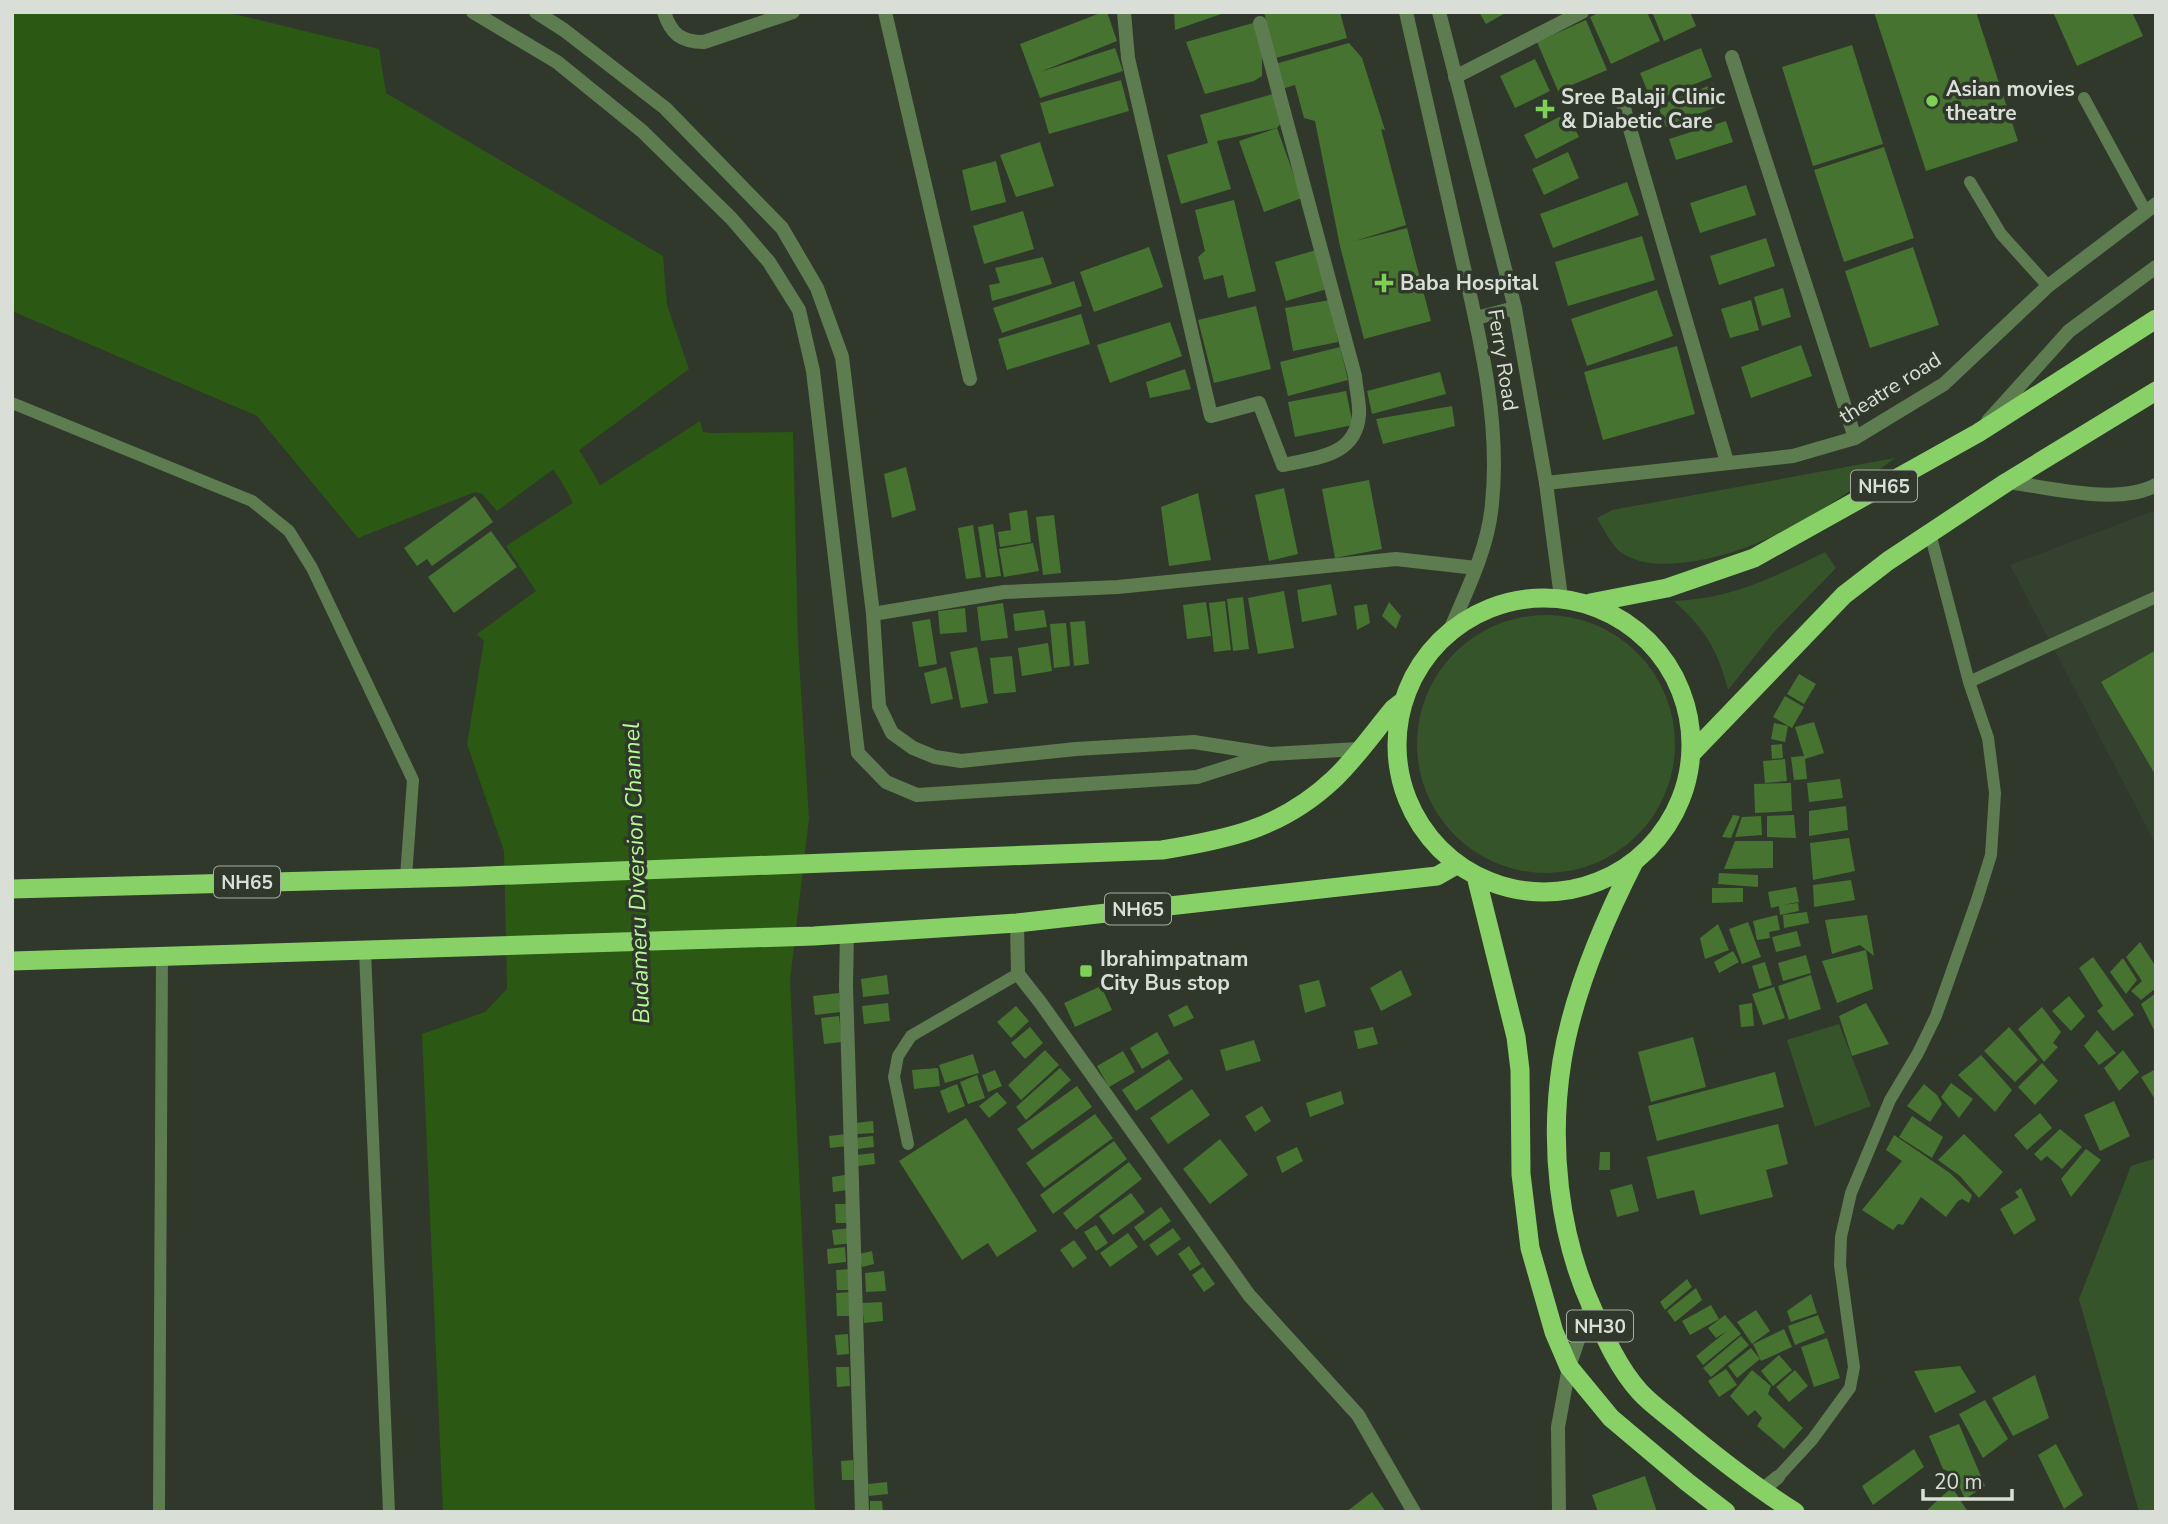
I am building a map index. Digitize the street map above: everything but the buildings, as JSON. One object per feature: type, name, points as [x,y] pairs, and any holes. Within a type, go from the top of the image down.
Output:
[{"type":"highway","name":"NH65","points":[[1590,603],[1667,588],[1754,558],[1978,433],[2156,319]]},
{"type":"highway","points":[[1692,753],[1844,595],[1888,561],[2007,482],[2156,391]]},
{"type":"highway","name":"NH65","points":[[1561,597],[1590,603],[1625,620],[1655,645],[1676,677],[1689,714],[1692,753],[1686,785],[1675,814],[1656,840],[1634,862],[1597,882],[1557,892],[1515,890],[1476,876],[1458,864],[1443,852],[1417,821],[1401,783],[1396,742],[1402,702],[1421,662],[1450,630],[1503,602],[1561,597]]},
{"type":"highway","name":"NH65","points":[[12,889],[461,877],[1162,850],[1224,839],[1291,813],[1336,777],[1402,702]]},
{"type":"highway","name":"NH30","points":[[1634,862],[1607,915],[1579,996],[1562,1060],[1557,1114],[1559,1171],[1567,1240],[1590,1305],[1610,1348],[1640,1392],[1711,1453],[1761,1491],[1795,1512]]},
{"type":"highway","name":"NH65","points":[[12,961],[814,936],[1017,923],[1437,876],[1458,864]]},
{"type":"highway","name":"NH30","points":[[1476,876],[1516,1037],[1520,1070],[1521,1174],[1530,1248],[1554,1332],[1569,1367],[1611,1418],[1726,1512]]},
{"type":"street","points":[[473,12],[557,62],[642,131],[738,227],[769,262],[799,310],[813,371],[858,753],[886,782],[917,795],[1198,777],[1270,754]]},
{"type":"street","points":[[536,12],[564,30],[665,108],[782,228],[817,288],[842,357],[873,614],[879,705],[892,733],[913,748],[936,757],[961,761],[1076,749],[1194,741],[1270,754],[1359,749]]},
{"type":"street","points":[[664,12],[675,35],[689,42],[704,43],[793,12]]},
{"type":"street","points":[[885,12],[970,379]]},
{"type":"street","points":[[1124,12],[1128,58],[1211,416],[1259,403],[1283,465],[1324,456],[1347,445],[1356,433],[1359,414],[1355,376],[1260,23]]},
{"type":"street","name":"Ferry Road","points":[[1406,12],[1476,318],[1490,402],[1495,459],[1492,506],[1476,568],[1450,630]]},
{"type":"street","name":"Ferry Road","points":[[1439,12],[1515,309],[1546,483],[1561,597]]},
{"type":"street","points":[[1455,77],[1582,12]]},
{"type":"street","points":[[1732,57],[1854,438]]},
{"type":"street","points":[[1621,98],[1727,462]]},
{"type":"street","name":"theatre road","points":[[1546,483],[1793,456],[1854,438],[1944,384],[2048,286],[2150,207]]},
{"type":"street","points":[[1978,433],[2068,331],[2156,267]]},
{"type":"street","points":[[1476,318],[1515,309]]},
{"type":"street","points":[[2007,482],[2096,494],[2122,494],[2156,485]]},
{"type":"street","points":[[873,614],[1004,592],[1118,587],[1396,559],[1476,568]]},
{"type":"street","points":[[1017,923],[1018,974],[1249,1295],[1358,1415],[1414,1512]]},
{"type":"street","points":[[847,933],[846,986],[862,1512]]},
{"type":"street","points":[[1559,1512],[1558,1427],[1569,1367],[1590,1305]]},
{"type":"street","points":[[1761,1491],[1778,1477]]},
{"type":"lane","points":[[2084,98],[2150,207]]},
{"type":"lane","points":[[1970,182],[2001,234],[2048,286]]},
{"type":"lane","points":[[12,403],[251,500],[289,531],[312,568],[413,780],[406,877]]},
{"type":"lane","points":[[1778,1477],[1812,1440],[1850,1388],[1854,1367],[1840,1265],[1841,1237],[1851,1193],[1890,1100],[1936,1016],[1991,856],[1995,793],[1988,738],[1969,682],[1930,533]]},
{"type":"lane","points":[[1969,682],[2156,597]]},
{"type":"lane","points":[[365,951],[389,1512]]},
{"type":"lane","points":[[159,1512],[162,957]]},
{"type":"lane","points":[[908,1144],[894,1077],[898,1056],[911,1036],[1018,974]]},
{"type":"shaded area","points":[[1895,458],[1846,494],[1794,526],[1739,550],[1710,558],[1664,564],[1632,558],[1615,547],[1597,518],[1612,510]]},
{"type":"shaded area","points":[[2156,510],[2156,845],[2010,565]]},
{"type":"shaded area","points":[[1825,552],[1836,568],[1774,632],[1728,690],[1720,663],[1709,641],[1674,601],[1734,591],[1770,578]]},
{"type":"shaded area","points":[[1546,615],[1571,617],[1607,630],[1628,644],[1646,662],[1665,695],[1673,719],[1673,769],[1660,805],[1646,826],[1628,844],[1595,863],[1571,871],[1546,873],[1521,871],[1485,858],[1464,844],[1446,826],[1427,793],[1419,769],[1417,744],[1419,719],[1432,683],[1446,662],[1464,644],[1497,625],[1521,617]]},
{"type":"shaded area","points":[[1839,1024],[1871,1106],[1815,1127],[1787,1040]]},
{"type":"shaded area","points":[[2156,1158],[2156,1512],[2139,1512],[2079,1299],[2131,1166]]},
{"type":"water","points":[[12,12],[226,12],[379,49],[386,93],[663,256],[667,305],[689,369],[497,511],[482,494],[475,492],[358,538],[257,416],[12,311]]},
{"type":"water","points":[[700,421],[703,432],[793,432],[798,642],[809,818],[790,980],[815,1512],[443,1512],[422,1034],[485,1012],[507,989],[504,851],[467,744],[484,641],[477,634],[536,591],[506,546]]},
{"type":"waterway","name":"Budameru Diversion Channel","points":[[541,427],[585,491],[600,534]]},
{"type":"place","name":"Asian movies theatre","points":[[1932,101]]},
{"type":"place","name":"Sree Balaji Clinic & Diabetic Care","points":[[1545,109]]},
{"type":"place","name":"Baba Hospital","points":[[1384,283]]},
{"type":"place","name":"Ibrahimpatnam City Bus stop","points":[[1086,971]]}]
